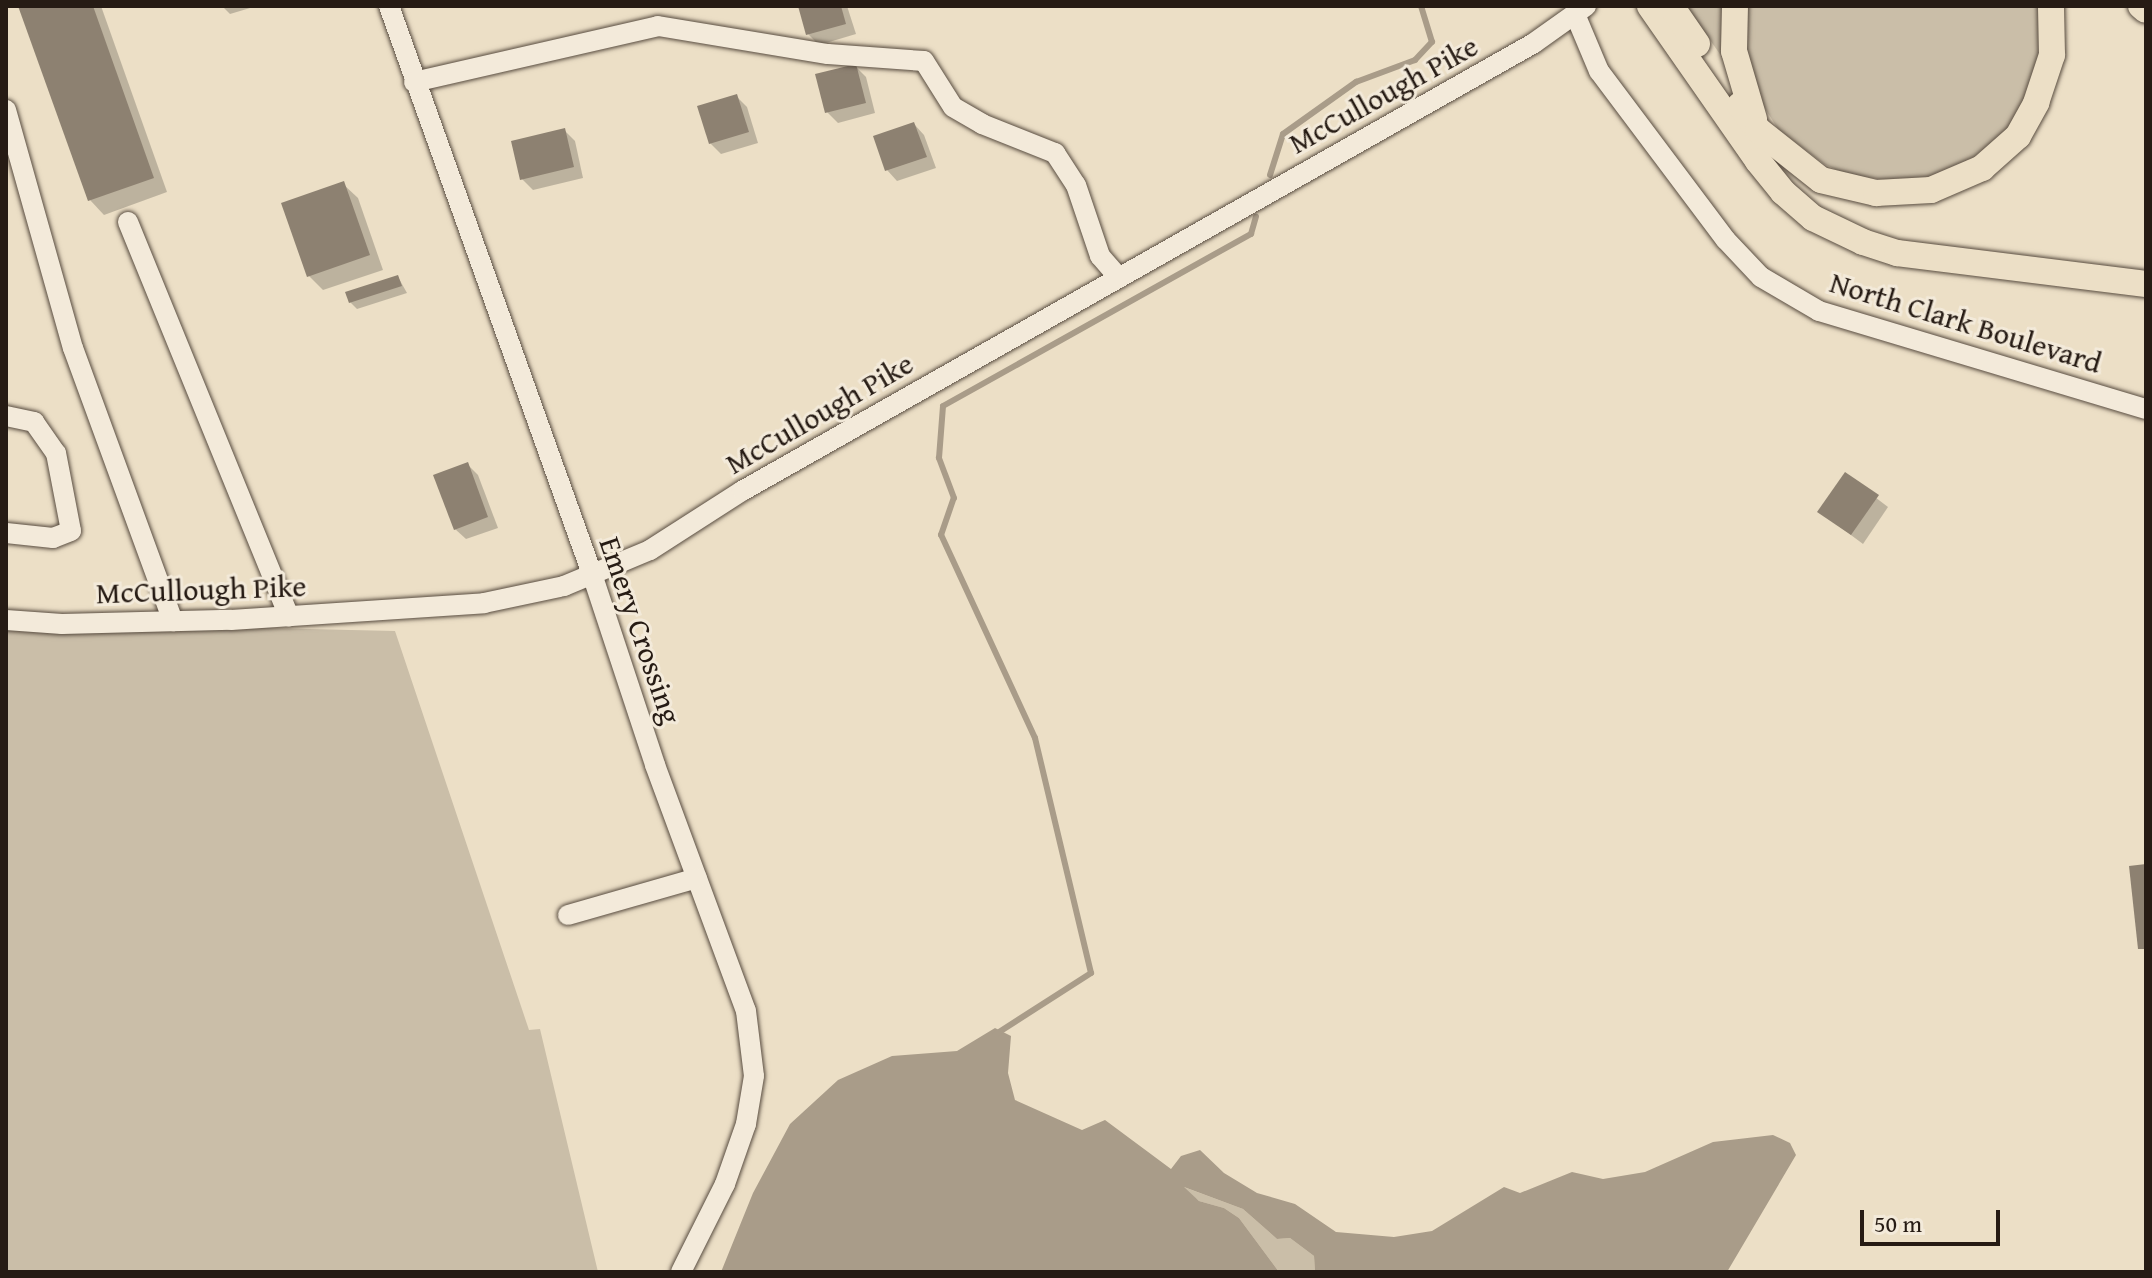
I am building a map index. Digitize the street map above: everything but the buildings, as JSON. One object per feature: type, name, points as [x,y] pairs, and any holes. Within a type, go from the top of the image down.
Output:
[{"type":"main road","points":[[1650,6],[1758,161],[1783,192],[1813,218],[1863,242],[1897,253],[2146,284]]},
{"type":"main road","points":[[1671,6],[1758,130],[1821,180],[1851,189],[1906,193],[1958,181],[1982,168],[2018,136],[2030,114],[2052,55],[2051,6]]},
{"type":"main road","points":[[1735,6],[1734,51],[1758,130]]},
{"type":"main road","points":[[2141,6],[2146,10]]},
{"type":"street","name":"Emery Crossing","points":[[389,6],[746,1011],[754,1076],[746,1124],[725,1184],[681,1272]]},
{"type":"street","name":"McCullough Pike","points":[[6,620],[62,624],[289,616],[484,603],[564,586],[650,550],[742,491],[1534,43],[1581,10]]},
{"type":"street","name":"North Clark Boulevard","points":[[1581,10],[1599,71],[1726,240],[1761,277],[1819,311],[2146,409]]},
{"type":"street","points":[[414,82],[658,26],[828,54],[924,61],[953,107],[982,124],[1055,153],[1076,185],[1100,256],[1119,278]]},
{"type":"street","points":[[6,110],[73,348],[173,621]]},
{"type":"street","points":[[128,222],[289,616]]},
{"type":"street","points":[[6,416],[34,422],[56,453],[71,531],[53,538],[6,533]]},
{"type":"street","points":[[568,915],[697,878]]},
{"type":"shaded area","points":[[1686,6],[1725,6],[1722,57]]},
{"type":"shaded area","points":[[1743,6],[2043,6],[2044,24],[2034,85],[1999,138],[1972,158],[1931,176],[1895,181],[1848,175],[1824,164],[1778,129],[1754,91],[1741,22]]},
{"type":"shaded area","points":[[6,622],[395,631],[529,1030],[540,1029],[598,1272],[6,1272]]},
{"type":"shaded area","points":[[995,1028],[1011,1036],[1008,1073],[1015,1100],[1082,1130],[1105,1120],[1171,1169],[1181,1156],[1200,1150],[1224,1173],[1257,1193],[1295,1204],[1336,1232],[1394,1237],[1432,1231],[1504,1187],[1520,1193],[1572,1172],[1603,1179],[1645,1172],[1713,1142],[1773,1135],[1790,1143],[1796,1155],[1727,1272],[1315,1272],[1314,1256],[1290,1238],[1277,1239],[1243,1209],[1184,1187],[1199,1201],[1224,1208],[1239,1218],[1279,1272],[721,1272],[753,1193],[790,1124],[838,1080],[892,1056],[957,1051]]},
{"type":"shaded area","points":[[1181,1186],[1243,1209],[1277,1239],[1290,1238],[1314,1256],[1315,1272],[1279,1272],[1239,1218],[1224,1208],[1199,1201]]},
{"type":"waterway","points":[[1270,175],[1283,134],[1356,82],[1415,60],[1432,42],[1421,6]]},
{"type":"waterway","points":[[996,1034],[1091,973],[1035,738],[941,535],[954,498],[939,458],[943,406],[1251,234],[1256,217]]}]
